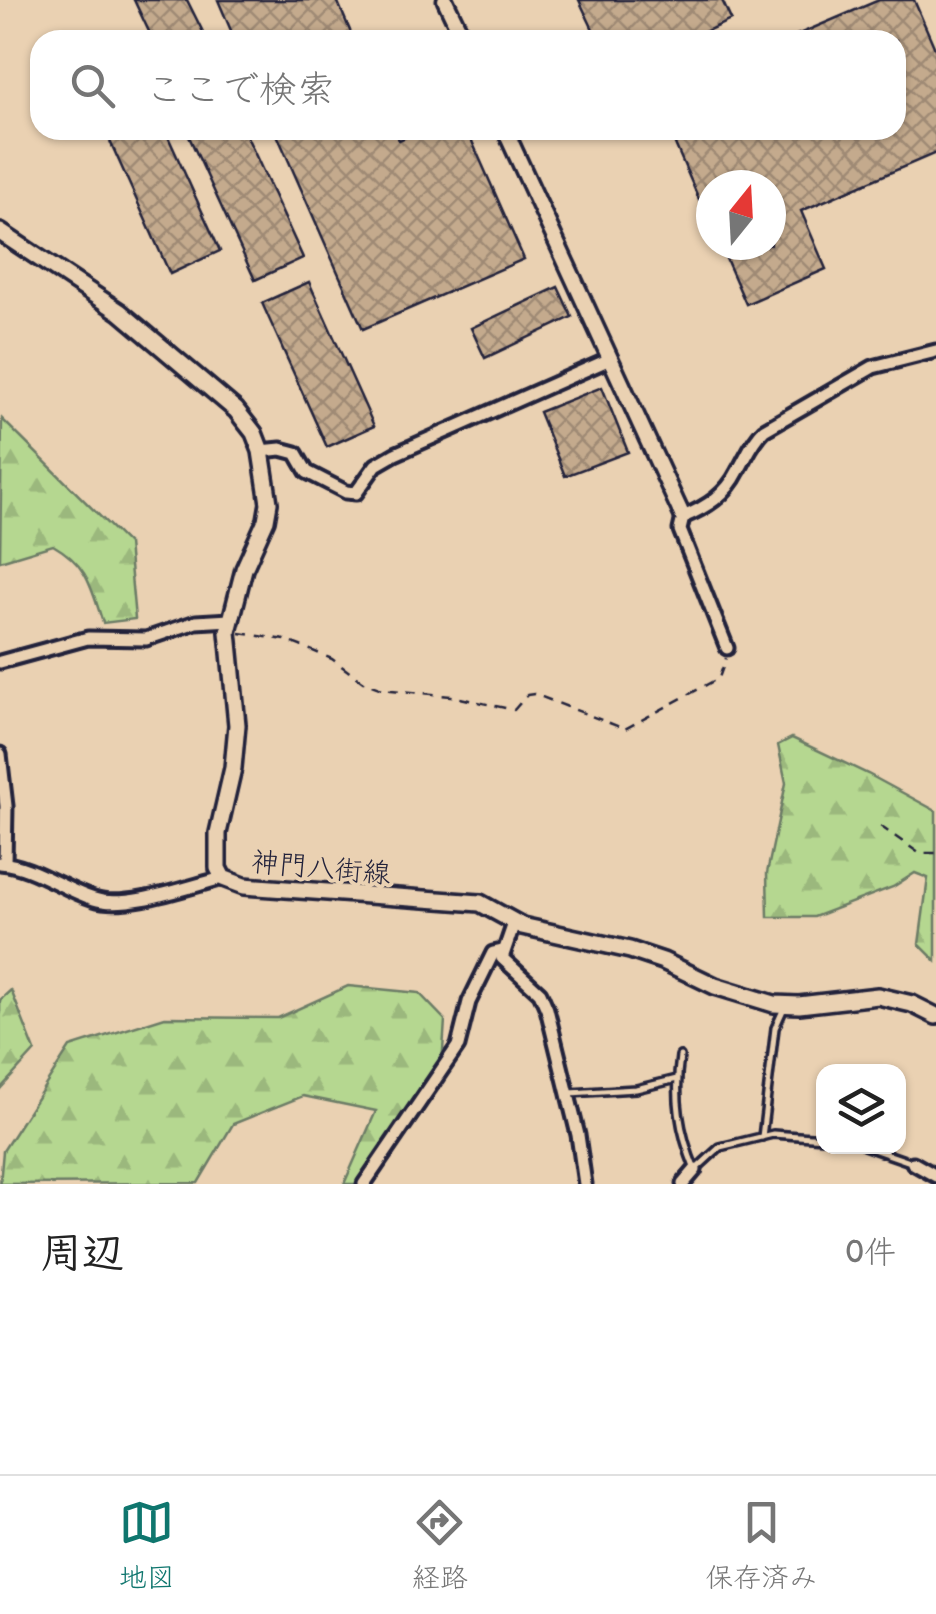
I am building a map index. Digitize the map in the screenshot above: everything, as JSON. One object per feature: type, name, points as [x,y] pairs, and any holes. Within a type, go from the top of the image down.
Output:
[{"type":"main road","name":"神門八街線","points":[[0,232],[120,312],[236,410],[254,432],[261,451],[269,503],[229,626],[237,725],[233,768],[218,833],[218,868],[223,878],[244,886],[480,903],[514,923],[540,932],[630,950],[664,961],[715,986],[786,1005],[878,996],[912,1004],[936,1016]]},
{"type":"street","points":[[445,0],[459,30]]},
{"type":"street","points":[[510,140],[683,517],[680,530],[727,648]]},
{"type":"street","points":[[683,517],[709,506],[722,494],[737,475],[752,441],[764,430],[873,366],[936,352]]},
{"type":"street","points":[[261,451],[281,449],[296,454],[307,472],[346,492],[356,493],[376,465],[396,454],[610,358]]},
{"type":"street","points":[[0,662],[88,638],[146,639],[196,622],[229,626]]},
{"type":"street","points":[[0,754],[6,806],[2,863],[27,868],[106,902],[223,878]]},
{"type":"street","points":[[514,923],[502,958],[540,994],[547,1009],[586,1184]]},
{"type":"street","points":[[364,1184],[458,1046],[469,1002],[493,954],[502,951]]},
{"type":"street","points":[[913,1164],[936,1176]]},
{"type":"street","points":[[683,1184],[695,1170]]},
{"type":"lane","points":[[762,1137],[775,1028],[786,1005]]},
{"type":"lane","points":[[680,1056],[677,1111],[695,1170],[720,1147],[762,1137],[816,1137]]},
{"type":"lane","points":[[567,1094],[636,1089],[677,1079]]},
{"type":"lane","points":[[886,1154],[913,1164]]},
{"type":"path","points":[[229,626],[284,640],[332,660],[363,682],[382,689],[451,696],[514,710],[534,694],[625,728],[638,725],[718,678],[727,648]]},
{"type":"path","points":[[880,826],[919,853],[936,853]]},
{"type":"green space","points":[[2,419],[128,544],[135,619],[103,623],[81,569],[53,545],[0,561]]},
{"type":"green space","points":[[792,738],[936,811],[936,961],[919,944],[928,878],[915,873],[893,887],[814,917],[768,917],[767,873],[786,783],[778,745]]},
{"type":"green space","points":[[348,986],[419,993],[445,1020],[441,1081],[373,1184],[344,1184],[376,1111],[303,1096],[233,1124],[198,1183],[0,1184],[3,1151],[70,1047],[165,1017],[278,1018]]},
{"type":"green space","points":[[11,990],[35,1051],[0,1089],[0,1000]]},
{"type":"building","points":[[134,0],[187,0],[202,30],[148,30]]},
{"type":"building","points":[[218,0],[337,0],[350,30],[231,30]]},
{"type":"building","points":[[579,0],[722,0],[731,20],[709,30],[593,30]]},
{"type":"building","points":[[879,0],[914,0],[936,51],[936,153],[801,211],[826,269],[746,304],[727,260],[786,260],[786,170],[696,170],[696,192],[673,140],[906,140],[906,30],[808,30]]},
{"type":"building","points":[[110,140],[170,140],[220,251],[170,274]]},
{"type":"building","points":[[191,140],[249,140],[303,258],[255,280]]},
{"type":"building","points":[[279,140],[471,140],[524,259],[363,329]]},
{"type":"building","points":[[309,282],[374,426],[327,447],[262,303]]},
{"type":"building","points":[[558,287],[572,317],[485,358],[471,328]]},
{"type":"building","points":[[602,387],[628,452],[565,476],[539,412]]}]
